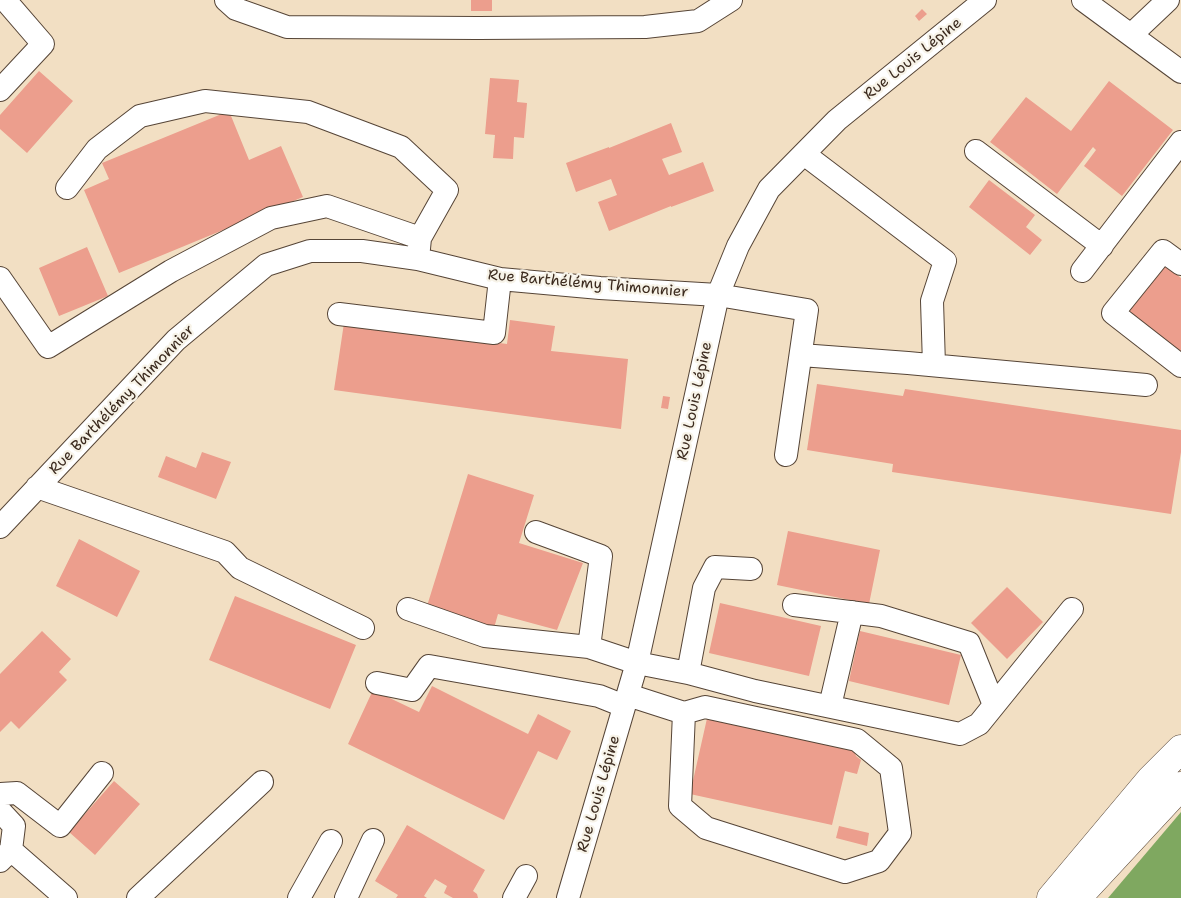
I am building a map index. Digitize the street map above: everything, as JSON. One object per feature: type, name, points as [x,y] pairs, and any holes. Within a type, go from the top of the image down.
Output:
[{"type":"main road","points":[[1051,898],[1150,780],[1181,749]]},
{"type":"main road","points":[[1077,898],[1181,786]]},
{"type":"street","points":[[0,90],[43,44],[5,0]]},
{"type":"street","points":[[226,0],[236,9],[287,27],[478,28],[645,27],[698,21],[732,0]]},
{"type":"street","name":"Rue Louis Lépine","points":[[568,898],[637,664],[718,295],[738,246],[769,190],[837,120],[985,0]]},
{"type":"street","points":[[1083,0],[1181,72]]},
{"type":"street","points":[[1132,35],[1168,0]]},
{"type":"street","points":[[0,278],[48,347],[171,270],[272,218],[327,206],[419,248],[447,190],[401,147],[308,112],[205,101],[140,116],[97,149],[67,188]]},
{"type":"street","points":[[1082,271],[1181,142]]},
{"type":"street","points":[[976,151],[1102,246]]},
{"type":"street","points":[[804,154],[945,261],[932,301],[934,365]]},
{"type":"street","name":"Rue Barthélémy Thimonnier","points":[[0,526],[176,340],[266,265],[310,251],[362,252],[419,248],[500,279],[600,288],[718,295],[808,310],[801,355]]},
{"type":"street","points":[[1181,264],[1163,251],[1113,313],[1181,366]]},
{"type":"street","points":[[339,314],[494,333],[500,279]]},
{"type":"street","points":[[786,455],[801,355],[934,365],[1146,385]]},
{"type":"street","points":[[37,487],[225,552],[240,568],[363,628]]},
{"type":"street","points":[[536,532],[601,556],[589,647]]},
{"type":"street","points":[[688,673],[704,588],[715,567],[751,569]]},
{"type":"street","points":[[794,605],[881,616],[969,643],[994,705]]},
{"type":"street","points":[[408,610],[485,636],[589,647],[637,664],[688,673],[755,691],[960,734],[979,724],[1072,609]]},
{"type":"street","points":[[830,706],[852,612]]},
{"type":"street","points":[[377,683],[412,690],[429,666],[684,713],[705,707],[857,740],[892,768],[900,833],[879,861],[845,872],[706,828],[680,806],[684,713]]},
{"type":"street","points":[[0,794],[17,794],[60,826],[102,773]]},
{"type":"street","points":[[138,898],[262,782]]},
{"type":"street","points":[[0,811],[14,826],[5,855],[66,898]]},
{"type":"street","points":[[346,898],[373,840]]},
{"type":"street","points":[[299,898],[331,841]]},
{"type":"street","points":[[514,898],[526,876]]},
{"type":"green space","points":[[1181,812],[1181,898],[1108,898]]},
{"type":"building","points":[[471,0],[492,0],[492,11],[471,11]]},
{"type":"building","points":[[922,9],[927,14],[919,21],[915,16]]},
{"type":"building","points":[[39,71],[73,101],[27,153],[0,129],[0,115]]},
{"type":"building","points":[[490,78],[519,80],[517,102],[527,103],[524,138],[514,137],[513,159],[493,158],[495,135],[485,134]]},
{"type":"building","points":[[1109,81],[1173,130],[1122,196],[1084,166],[1096,150],[1093,147],[1057,194],[990,142],[1026,97],[1071,131]]},
{"type":"building","points":[[229,111],[249,160],[281,146],[303,197],[119,273],[84,190],[109,179],[102,163]]},
{"type":"building","points":[[671,123],[682,152],[662,159],[669,175],[703,162],[714,191],[609,231],[598,202],[617,195],[611,179],[576,192],[566,163]]},
{"type":"building","points":[[989,180],[1035,215],[1026,227],[1042,240],[1030,255],[969,207]]},
{"type":"building","points":[[87,247],[108,296],[59,316],[39,268]]},
{"type":"building","points":[[1162,263],[1181,278],[1181,356],[1124,312]]},
{"type":"building","points":[[510,320],[555,326],[551,351],[628,359],[621,429],[334,390],[344,323],[507,344]]},
{"type":"building","points":[[817,384],[903,396],[905,389],[1181,430],[1181,452],[1171,514],[892,472],[893,464],[807,450]]},
{"type":"building","points":[[663,396],[670,397],[668,409],[661,408]]},
{"type":"building","points":[[202,452],[231,462],[216,499],[158,477],[166,456],[196,468]]},
{"type":"building","points":[[468,474],[534,495],[519,543],[583,563],[557,630],[498,614],[494,628],[427,606]]},
{"type":"building","points":[[788,531],[880,550],[869,604],[777,585]]},
{"type":"building","points":[[79,539],[140,571],[117,617],[56,586]]},
{"type":"building","points":[[1007,587],[1043,622],[1007,659],[971,623]]},
{"type":"building","points":[[235,596],[356,645],[330,709],[209,660]]},
{"type":"building","points":[[720,603],[821,626],[809,676],[709,653]]},
{"type":"building","points":[[42,631],[71,659],[59,672],[67,680],[19,729],[11,721],[0,732],[0,674]]},
{"type":"building","points":[[860,631],[961,655],[949,705],[849,681]]},
{"type":"building","points":[[432,686],[528,734],[538,714],[571,731],[557,760],[538,751],[504,820],[348,744],[373,690],[419,712]]},
{"type":"building","points":[[708,714],[853,748],[856,756],[861,760],[857,774],[845,771],[832,825],[690,794]]},
{"type":"building","points":[[114,781],[140,804],[95,855],[69,832]]},
{"type":"building","points":[[407,825],[485,870],[473,891],[477,894],[478,898],[453,898],[444,893],[447,886],[435,879],[424,896],[427,898],[396,898],[398,895],[375,881]]},
{"type":"building","points":[[839,826],[869,833],[867,846],[836,838]]}]
